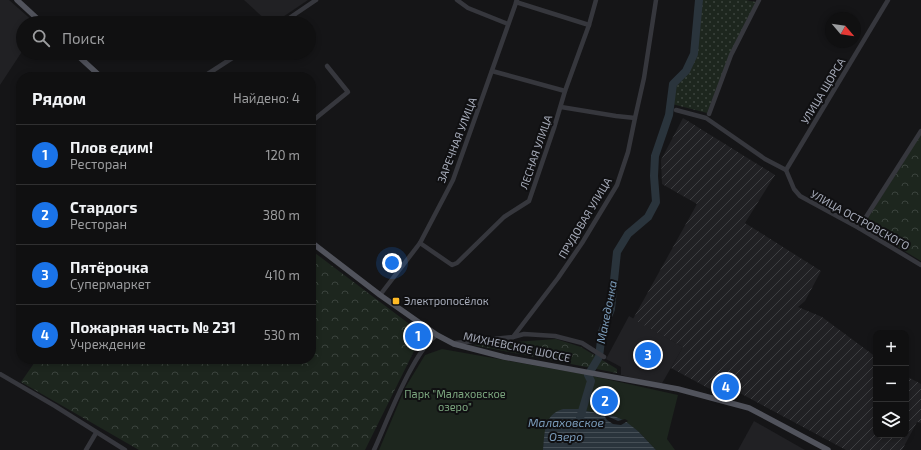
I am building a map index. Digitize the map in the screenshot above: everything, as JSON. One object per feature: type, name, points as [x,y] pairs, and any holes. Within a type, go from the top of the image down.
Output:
[{"type":"main road","points":[[17,0],[34,16]]},
{"type":"main road","points":[[83,60],[96,72]]},
{"type":"main road","name":"МИХНЕВСКОЕ ШОССЕ","points":[[316,246],[437,336],[454,344],[504,356],[678,389],[749,408],[828,450]]},
{"type":"street","points":[[292,16],[316,0]]},
{"type":"street","points":[[457,0],[468,8],[508,24]]},
{"type":"street","name":"ЛЕСНАЯ УЛИЦА","points":[[420,243],[452,265],[462,260],[504,217],[529,201],[565,91],[590,25],[596,0]]},
{"type":"street","name":"ПРУДОВАЯ УЛИЦА","points":[[513,337],[582,243],[618,184],[636,118],[644,78],[656,0]]},
{"type":"street","points":[[709,114],[731,55],[757,0]]},
{"type":"street","name":"УЛИЦА ЩОРСА","points":[[786,170],[888,0]]},
{"type":"street","points":[[517,1],[590,25]]},
{"type":"street","name":"ЗАРЕЧНАЯ УЛИЦА","points":[[380,295],[420,243],[453,180],[517,1]]},
{"type":"street","points":[[211,72],[229,60]]},
{"type":"street","points":[[316,118],[348,92],[327,66]]},
{"type":"street","points":[[492,71],[565,91]]},
{"type":"street","points":[[561,107],[636,118]]},
{"type":"street","points":[[676,110],[706,118],[765,159],[786,170]]},
{"type":"street","points":[[859,228],[921,130]]},
{"type":"street","name":"УЛИЦА ОСТРОВСКОГО","points":[[786,170],[794,188],[800,196],[859,228],[921,265]]},
{"type":"street","points":[[454,344],[513,337],[524,334],[555,336],[582,343],[604,357]]},
{"type":"street","points":[[374,450],[406,378],[421,353],[433,338],[437,336]]},
{"type":"street","points":[[0,374],[125,450]]},
{"type":"street","points":[[86,450],[96,433]]},
{"type":"shaded area","points":[[0,0],[9,0],[27,16],[16,16],[16,60],[0,85]]},
{"type":"shaded area","points":[[244,0],[308,0],[284,16],[261,16]]},
{"type":"shaded area","points":[[683,118],[775,175],[745,223],[821,271],[805,301],[798,307],[822,317],[873,355],[873,438],[908,438],[902,450],[846,450],[738,392],[739,389],[728,396],[708,388],[671,368],[683,347],[633,319],[697,204],[662,184],[661,160]]},
{"type":"shaded area","points":[[629,316],[683,347],[661,385],[621,375],[621,367],[606,359]]},
{"type":"shaded area","points":[[909,378],[921,384],[921,423],[917,422],[909,437]]},
{"type":"shaded area","points":[[754,421],[805,450],[738,450]]},
{"type":"green space","points":[[702,0],[746,0],[756,2],[730,54],[707,113],[672,104],[674,85],[688,72],[696,55]]},
{"type":"green space","points":[[921,134],[921,261],[863,226]]},
{"type":"green space","points":[[316,254],[416,329],[417,345],[365,450],[139,450],[21,382],[34,364],[316,364]]},
{"type":"green space","points":[[556,339],[581,347],[617,369],[617,373],[473,345]]},
{"type":"green space","name":"Парк \"Малаховское озеро\"","points":[[442,349],[588,375],[678,395],[667,439],[675,450],[656,450],[638,431],[614,416],[582,409],[563,409],[546,425],[543,450],[379,450],[405,388],[425,355]]},
{"type":"water","name":"Малаховское Озеро","points":[[563,409],[582,409],[614,416],[625,421],[638,431],[656,450],[543,450],[548,420],[556,412]]},
{"type":"pier","points":[[602,412],[605,412],[609,417],[618,421],[625,419],[628,421],[621,425],[613,424],[607,420]]},
{"type":"waterway","name":"Македонка","points":[[580,418],[591,381],[588,375],[599,357],[602,332],[611,309],[617,252],[628,234],[648,217],[656,202],[654,176],[655,156],[669,115],[673,84],[686,71],[694,54],[699,0]]},
{"type":"place","name":"Электропосёлок","points":[[396,301]]},
{"type":"place","name":"Плов едим!","points":[[418,336]]},
{"type":"place","name":"Пятёрочка","points":[[648,355]]},
{"type":"place","name":"Пожарная часть № 231","points":[[726,387]]},
{"type":"place","name":"Стардогs","points":[[605,401]]}]
